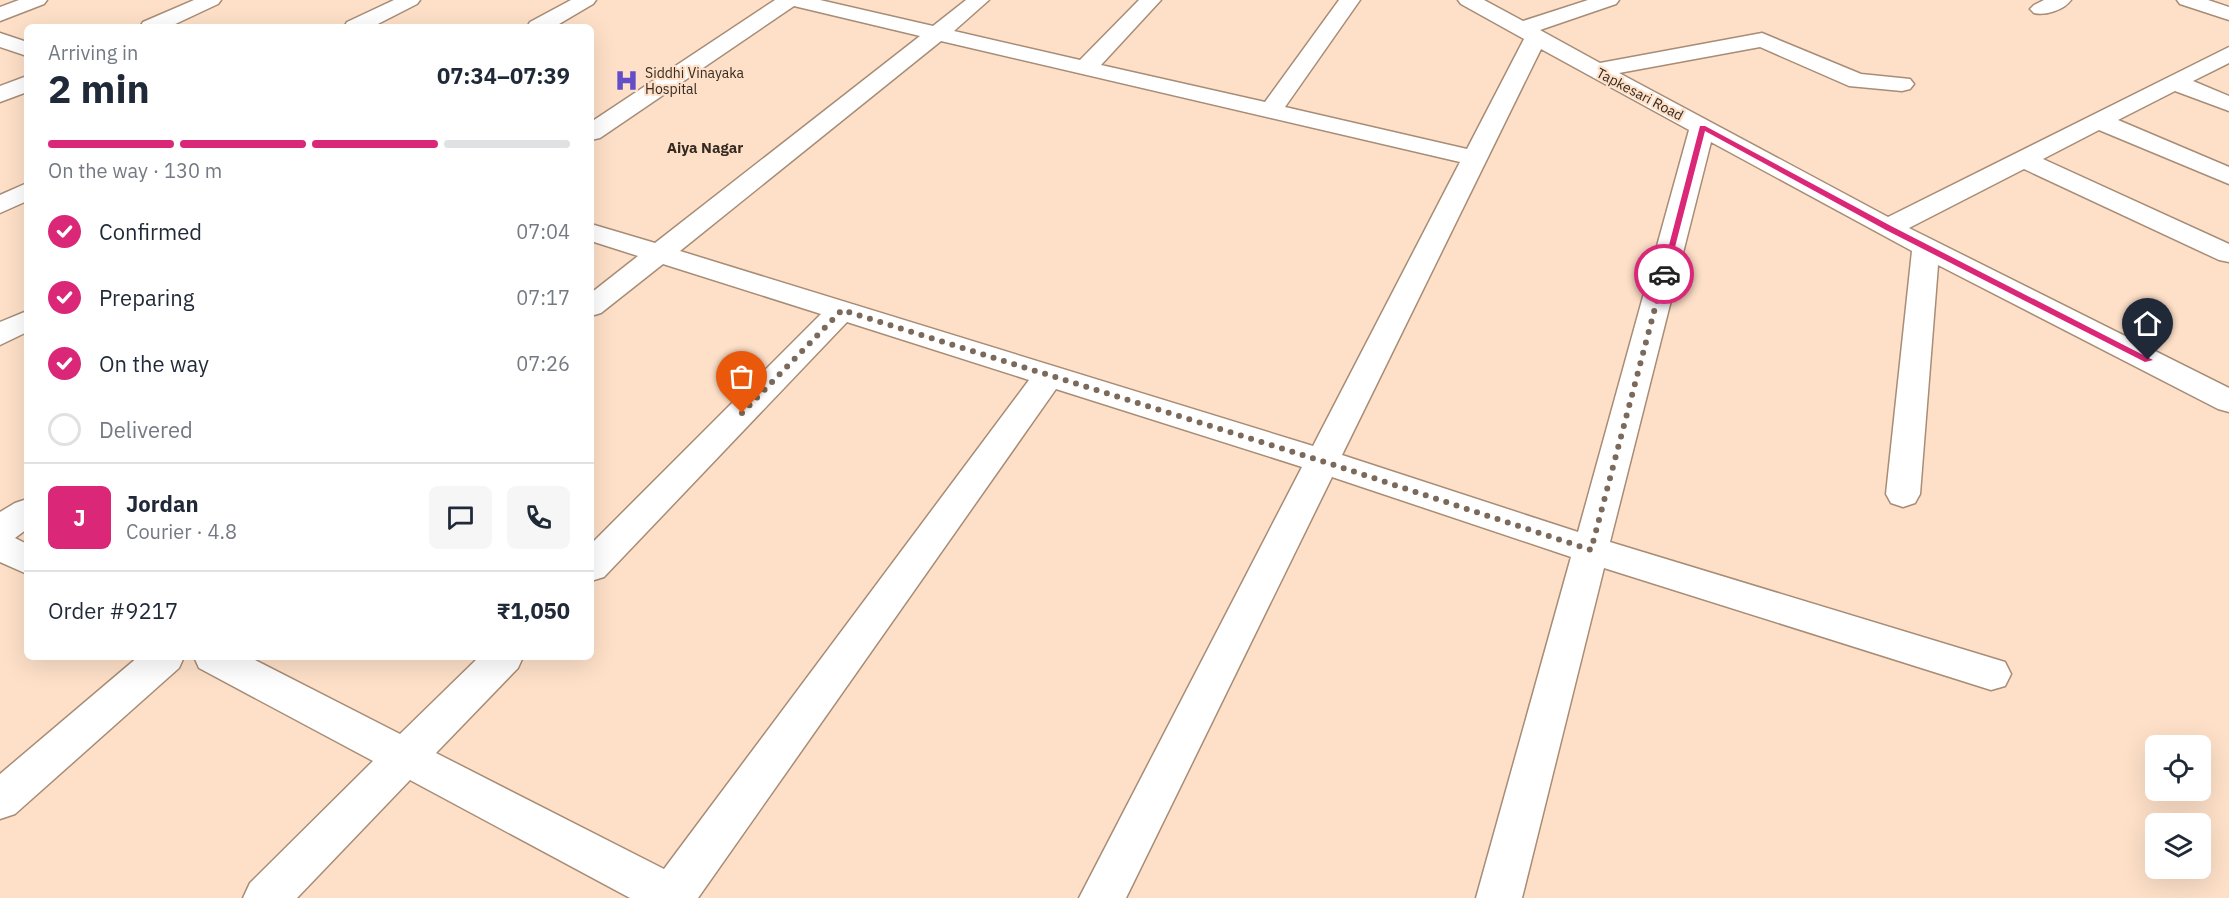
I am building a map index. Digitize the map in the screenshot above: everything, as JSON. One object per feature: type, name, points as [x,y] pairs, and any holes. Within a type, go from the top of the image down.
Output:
[{"type":"street","points":[[0,15],[38,0]]},
{"type":"street","points":[[158,24],[211,0]]},
{"type":"street","points":[[361,24],[410,0]]},
{"type":"street","points":[[543,24],[586,0]]},
{"type":"street","points":[[594,131],[791,0],[939,32],[1475,158]]},
{"type":"street","points":[[594,305],[979,0]]},
{"type":"street","points":[[1086,67],[1151,0]]},
{"type":"street","points":[[1271,110],[1350,0]]},
{"type":"street","name":"Tapkesari Road","points":[[1468,0],[1888,228],[2229,401]]},
{"type":"street","points":[[1102,898],[1475,158],[1529,33],[1610,0]]},
{"type":"street","points":[[2041,9],[2061,0]]},
{"type":"street","points":[[2187,0],[2229,14]]},
{"type":"street","points":[[0,40],[24,48]]},
{"type":"street","points":[[1598,70],[1762,40],[1857,81],[1902,84]]},
{"type":"street","points":[[1888,228],[2229,54]]},
{"type":"street","points":[[2174,82],[2229,104]]},
{"type":"street","points":[[0,95],[24,84]]},
{"type":"street","points":[[2098,121],[2229,176]]},
{"type":"street","points":[[1499,898],[1702,127]]},
{"type":"street","points":[[2023,159],[2229,254]]},
{"type":"street","points":[[0,205],[24,193]]},
{"type":"street","points":[[594,233],[1322,461],[1591,550],[1991,674]]},
{"type":"street","points":[[1903,494],[1926,247]]},
{"type":"street","points":[[594,564],[842,310]]},
{"type":"street","points":[[0,335],[24,322]]},
{"type":"street","points":[[219,660],[672,897],[1049,376]]},
{"type":"street","points":[[0,530],[24,514]]},
{"type":"street","points":[[0,546],[24,558]]},
{"type":"street","points":[[0,800],[162,660]]},
{"type":"street","points":[[266,898],[501,660]]},
{"type":"way so far","points":[[742,413],[842,310],[1322,461],[1591,550],[1664,274]]},
{"type":"place","name":"Siddhi Vinayaka Hospital","points":[[627,81]]},
{"type":"district","name":"Aiya Nagar","points":[[705,147]]},
{"type":"route","points":[[1664,274],[1702,127],[1888,228],[2148,360]]}]
